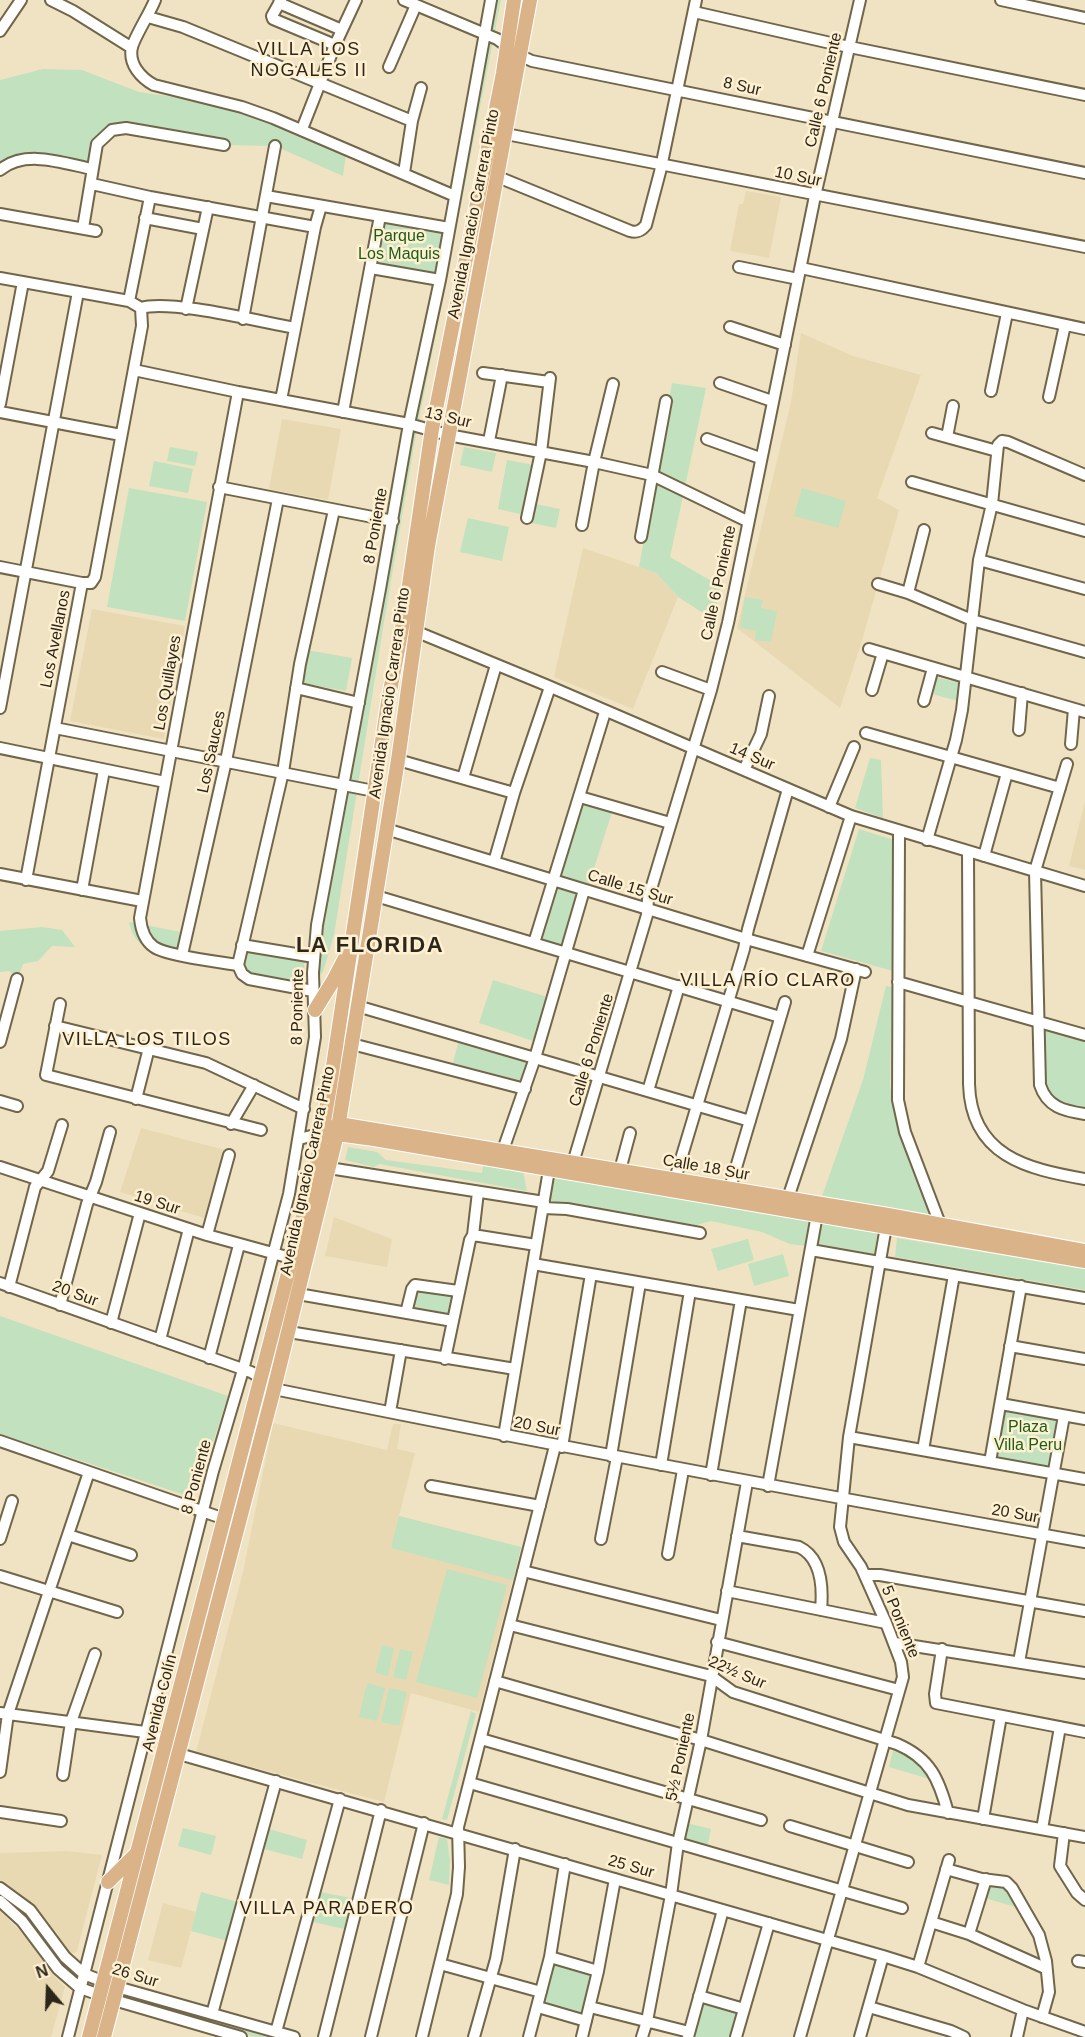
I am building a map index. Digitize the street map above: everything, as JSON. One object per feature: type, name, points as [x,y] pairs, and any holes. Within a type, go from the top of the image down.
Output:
[{"type":"main road","name":"Avenida Ignacio Carrera Pinto","points":[[261,1378],[292,1259],[330,1133],[352,1044],[398,760],[409,629],[432,429],[503,73],[514,0]]},
{"type":"main road","name":"Avenida Ignacio Carrera Pinto","points":[[274,1389],[329,1168],[330,1133],[352,939],[388,702],[409,629],[498,177],[530,0]]},
{"type":"main road","points":[[315,1010],[337,975],[352,939]]},
{"type":"main road","name":"Calle 18 Sur","points":[[330,1133],[503,1150],[550,1164],[573,1163],[788,1198],[818,1210]]},
{"type":"main road","name":"Calle 18 Sur","points":[[330,1133],[550,1164],[887,1221],[1085,1261]]},
{"type":"main road","name":"Calle 18 Sur","points":[[887,1221],[940,1224],[1085,1251]]},
{"type":"main road","name":"Avenida Colín","points":[[89,2037],[261,1378]]},
{"type":"main road","name":"Avenida Colín","points":[[104,2037],[274,1389]]},
{"type":"main road","points":[[108,1882],[130,1861],[138,1849]]},
{"type":"street","points":[[0,31],[21,0]]},
{"type":"street","points":[[51,0],[132,48]]},
{"type":"street","points":[[73,11],[78,0]]},
{"type":"street","points":[[155,0],[132,48],[140,77],[154,85],[242,107],[302,129],[455,196]]},
{"type":"street","points":[[302,129],[335,45],[356,0]]},
{"type":"street","name":"8 Sur","points":[[404,0],[484,33],[521,56],[536,62],[1085,173]]},
{"type":"street","name":"8 Poniente","points":[[68,2037],[145,1732],[289,1194],[315,1037],[313,991],[317,925],[409,424],[440,280],[491,0]]},
{"type":"street","points":[[498,177],[630,231],[639,231],[646,225],[662,164],[696,0]]},
{"type":"street","name":"Calle 6 Poniente","points":[[573,1163],[630,972],[670,823],[711,690],[728,623],[815,195],[860,0]]},
{"type":"street","points":[[1001,0],[1085,18]]},
{"type":"street","points":[[335,45],[272,18],[280,2],[342,30]]},
{"type":"street","points":[[389,67],[416,5]]},
{"type":"street","points":[[694,12],[1085,94]]},
{"type":"street","points":[[148,17],[183,27],[412,121]]},
{"type":"street","points":[[404,173],[412,121],[421,87]]},
{"type":"street","points":[[83,228],[97,144],[112,130],[126,128],[224,145]]},
{"type":"street","name":"10 Sur","points":[[506,134],[1085,247]]},
{"type":"street","points":[[243,319],[275,146]]},
{"type":"street","points":[[0,170],[6,165],[36,158],[92,168]]},
{"type":"street","points":[[92,184],[315,227]]},
{"type":"street","points":[[266,196],[449,228]]},
{"type":"street","points":[[129,301],[150,197]]},
{"type":"street","points":[[281,400],[321,206]]},
{"type":"street","points":[[186,309],[208,207]]},
{"type":"street","points":[[0,214],[96,231]]},
{"type":"street","points":[[343,412],[380,216]]},
{"type":"street","points":[[145,218],[203,230]]},
{"type":"street","points":[[739,267],[799,273],[1085,329]]},
{"type":"street","points":[[371,268],[440,280]]},
{"type":"street","points":[[0,278],[129,301],[141,308],[156,306],[186,309],[295,328]]},
{"type":"street","points":[[0,404],[23,282]]},
{"type":"street","points":[[0,708],[78,292]]},
{"type":"street","name":"Los Avellanos","points":[[26,880],[82,583],[91,583],[97,570],[142,326],[141,308]]},
{"type":"street","points":[[991,391],[1007,313]]},
{"type":"street","points":[[1049,397],[1065,325]]},
{"type":"street","points":[[730,327],[784,345]]},
{"type":"street","name":"13 Sur","points":[[134,370],[652,475],[747,521]]},
{"type":"street","points":[[483,373],[550,380],[541,452],[527,518]]},
{"type":"street","points":[[489,441],[502,375]]},
{"type":"street","points":[[720,383],[772,401]]},
{"type":"street","points":[[582,525],[594,462],[613,384]]},
{"type":"street","name":"Los Quillayes","points":[[182,955],[160,951],[147,940],[141,924],[142,901],[238,392]]},
{"type":"street","points":[[641,537],[666,401]]},
{"type":"street","points":[[947,437],[953,406]]},
{"type":"street","points":[[0,412],[121,435]]},
{"type":"street","points":[[932,433],[999,446],[1008,442],[1085,475]]},
{"type":"street","points":[[707,439],[760,458]]},
{"type":"street","points":[[927,840],[959,724],[979,560],[992,504],[999,446]]},
{"type":"street","points":[[912,482],[1085,531]]},
{"type":"street","points":[[219,487],[393,521]]},
{"type":"street","name":"Los Sauces","points":[[182,955],[226,761],[278,499]]},
{"type":"street","points":[[313,991],[249,979],[242,974],[238,964],[283,772],[296,688],[334,510]]},
{"type":"street","points":[[908,593],[924,530]]},
{"type":"street","points":[[979,560],[1085,589]]},
{"type":"street","points":[[0,567],[82,583]]},
{"type":"street","points":[[878,584],[908,593],[972,620],[1085,652]]},
{"type":"street","name":"14 Sur","points":[[409,629],[851,816],[1085,886]]},
{"type":"street","points":[[869,649],[1080,710],[1071,744]]},
{"type":"street","points":[[872,690],[883,653]]},
{"type":"street","points":[[463,778],[496,665]]},
{"type":"street","points":[[924,701],[933,668]]},
{"type":"street","points":[[662,672],[711,690]]},
{"type":"street","points":[[494,862],[514,793],[550,687]]},
{"type":"street","points":[[296,688],[359,703]]},
{"type":"street","points":[[1019,730],[1022,693]]},
{"type":"street","points":[[744,770],[761,734],[770,696]]},
{"type":"street","points":[[534,943],[605,712]]},
{"type":"street","points":[[55,728],[374,790]]},
{"type":"street","points":[[866,733],[1060,788]]},
{"type":"street","points":[[829,807],[854,747]]},
{"type":"street","points":[[0,748],[165,782]]},
{"type":"street","points":[[398,760],[514,793]]},
{"type":"street","points":[[1067,764],[1035,871],[1040,1085],[1043,1096],[1058,1109],[1085,1114]]},
{"type":"street","points":[[82,890],[104,770]]},
{"type":"street","points":[[984,856],[1007,773]]},
{"type":"street","points":[[675,1179],[729,1001],[788,789]]},
{"type":"street","points":[[580,797],[670,823]]},
{"type":"street","points":[[807,956],[851,816]]},
{"type":"street","name":"Calle 15 Sur","points":[[386,829],[746,939],[861,971],[788,1198]]},
{"type":"street","points":[[899,832],[897,1088],[900,1113],[908,1141],[940,1224]]},
{"type":"street","points":[[968,852],[970,1093],[973,1110],[983,1130],[999,1149],[1018,1162],[1038,1170],[1085,1179]]},
{"type":"street","points":[[0,874],[142,901]]},
{"type":"street","points":[[503,1150],[535,1058],[584,890]]},
{"type":"street","points":[[376,896],[780,1017]]},
{"type":"street","points":[[242,945],[314,957]]},
{"type":"street","points":[[182,955],[238,964]]},
{"type":"street","points":[[0,1042],[18,979]]},
{"type":"street","points":[[898,982],[1085,1035]]},
{"type":"street","points":[[648,1091],[679,986]]},
{"type":"street","points":[[730,1188],[785,1002]]},
{"type":"street","points":[[60,1005],[45,1070],[46,1075],[261,1130]]},
{"type":"street","points":[[357,1006],[750,1121]]},
{"type":"street","points":[[55,1026],[206,1063],[304,1109]]},
{"type":"street","points":[[352,1044],[525,1089]]},
{"type":"street","points":[[136,1099],[149,1048]]},
{"type":"street","points":[[231,1124],[254,1085]]},
{"type":"street","points":[[0,1101],[17,1106]]},
{"type":"street","points":[[4,1285],[35,1187],[48,1171],[63,1125]]},
{"type":"street","points":[[60,1305],[110,1132]]},
{"type":"street","points":[[299,1139],[330,1133]]},
{"type":"street","points":[[620,1170],[630,1133]]},
{"type":"street","points":[[207,1235],[229,1155]]},
{"type":"street","points":[[504,1436],[550,1164]]},
{"type":"street","name":"19 Sur","points":[[0,1167],[207,1235],[306,1262]]},
{"type":"street","points":[[329,1168],[478,1192],[700,1233]]},
{"type":"street","points":[[445,1359],[458,1291],[473,1234],[478,1192]]},
{"type":"street","points":[[768,1486],[818,1210]]},
{"type":"street","points":[[111,1323],[140,1213]]},
{"type":"street","name":"5 Poniente","points":[[800,2037],[903,1677],[895,1643],[865,1575],[844,1542],[840,1520],[849,1437],[887,1221]]},
{"type":"street","points":[[160,1340],[189,1229]]},
{"type":"street","points":[[473,1234],[536,1245]]},
{"type":"street","points":[[210,1358],[240,1245]]},
{"type":"street","points":[[811,1250],[1085,1298]]},
{"type":"street","points":[[533,1264],[799,1310]]},
{"type":"street","points":[[422,2037],[458,1886],[458,1833],[540,1506],[559,1446],[591,1274]]},
{"type":"street","points":[[923,1450],[954,1275]]},
{"type":"street","points":[[601,1539],[640,1283]]},
{"type":"street","name":"20 Sur","points":[[4,1285],[243,1370],[261,1378],[274,1389],[614,1457],[842,1500],[1085,1542]]},
{"type":"street","points":[[406,1313],[415,1285],[458,1291]]},
{"type":"street","points":[[990,1462],[1021,1286]]},
{"type":"street","points":[[661,1465],[690,1291]]},
{"type":"street","points":[[298,1294],[453,1321]]},
{"type":"street","points":[[711,1475],[741,1300]]},
{"type":"street","points":[[289,1332],[515,1370]]},
{"type":"street","points":[[1010,1346],[1085,1359]]},
{"type":"street","points":[[390,1412],[401,1350]]},
{"type":"street","points":[[1000,1404],[1085,1419]]},
{"type":"street","points":[[1019,1662],[1064,1416]]},
{"type":"street","points":[[849,1437],[1085,1479]]},
{"type":"street","points":[[0,1441],[224,1520],[235,1537]]},
{"type":"street","points":[[668,1554],[684,1470]]},
{"type":"street","points":[[0,1772],[4,1714],[50,1590],[89,1472]]},
{"type":"street","name":"5½ Poniente","points":[[642,2037],[671,1895],[678,1843],[701,1740],[747,1482]]},
{"type":"street","points":[[431,1486],[540,1506]]},
{"type":"street","points":[[0,1539],[12,1502]]},
{"type":"street","points":[[68,1535],[131,1555]]},
{"type":"street","points":[[737,1536],[799,1547],[806,1551],[822,1582],[820,1610]]},
{"type":"street","points":[[524,1571],[722,1620]]},
{"type":"street","points":[[865,1575],[880,1575],[1085,1611]]},
{"type":"street","points":[[0,1576],[117,1612]]},
{"type":"street","points":[[727,1590],[886,1623]]},
{"type":"street","name":"22½ Sur","points":[[510,1625],[711,1676],[733,1692],[885,1739],[911,1750],[926,1762],[938,1782],[948,1812]]},
{"type":"street","points":[[717,1642],[899,1690]]},
{"type":"street","points":[[895,1643],[1085,1673]]},
{"type":"street","points":[[942,1649],[936,1703],[1085,1732]]},
{"type":"street","points":[[63,1775],[71,1722],[95,1654]]},
{"type":"street","points":[[495,1681],[701,1740],[920,1808],[1085,1837]]},
{"type":"street","points":[[4,1714],[145,1732],[167,1741],[178,1754]]},
{"type":"street","points":[[983,1819],[1001,1716]]},
{"type":"street","points":[[1042,1829],[1060,1727]]},
{"type":"street","points":[[481,1739],[761,1820]]},
{"type":"street","name":"25 Sur","points":[[178,1754],[381,1810],[883,1956],[918,1967],[1023,2010],[1085,2032]]},
{"type":"street","points":[[212,2014],[276,1781]]},
{"type":"street","points":[[470,1783],[902,1908]]},
{"type":"street","points":[[274,2033],[340,1799]]},
{"type":"street","points":[[324,2037],[381,1810]]},
{"type":"street","points":[[0,1812],[61,1821]]},
{"type":"street","points":[[371,2037],[424,1823]]},
{"type":"street","points":[[790,1826],[908,1862]]},
{"type":"street","points":[[1064,1833],[1060,1866],[1077,1893],[1085,1900]]},
{"type":"street","points":[[474,2037],[491,1978],[515,1850]]},
{"type":"street","points":[[529,2037],[550,1958],[565,1864]]},
{"type":"street","points":[[918,1967],[947,1864],[986,1879],[1006,1882],[1012,1888],[1039,1935],[1046,1961],[1049,1987],[1042,2017]]},
{"type":"street","points":[[582,2037],[598,1971],[615,1879]]},
{"type":"street","points":[[969,1934],[986,1879]]},
{"type":"street","name":"26 Sur","points":[[0,1888],[30,1910],[65,1957],[101,1989]]},
{"type":"street","name":"26 Sur","points":[[0,1902],[22,1921],[58,1969],[80,1988],[101,1989],[241,2037]]},
{"type":"street","points":[[590,2007],[688,2034],[723,1910]]},
{"type":"street","points":[[931,1922],[969,1934],[1045,1968]]},
{"type":"street","points":[[736,2037],[769,1923]]},
{"type":"street","points":[[860,2037],[883,1956]]},
{"type":"street","points":[[550,1958],[598,1971]]},
{"type":"street","points":[[440,1964],[541,1992]]},
{"type":"street","name":"26 Sur","points":[[115,1994],[212,2014],[294,2037]]},
{"type":"street","points":[[699,1996],[744,2009]]},
{"type":"street","points":[[538,2007],[586,2021]]},
{"type":"street","points":[[868,2007],[951,2031],[964,2037]]},
{"type":"street","points":[[1017,2037],[1023,2010]]},
{"type":"street","points":[[1062,2037],[1065,2026]]},
{"type":"shaded area","points":[[746,191],[781,197],[769,258],[730,251],[739,204],[743,204]]},
{"type":"shaded area","points":[[801,333],[853,356],[921,375],[877,498],[899,510],[861,644],[840,708],[737,628],[791,402]]},
{"type":"shaded area","points":[[282,419],[341,429],[328,500],[269,489]]},
{"type":"shaded area","points":[[583,548],[656,573],[678,597],[633,709],[554,677]]},
{"type":"shaded area","points":[[92,609],[185,626],[164,739],[70,721]]},
{"type":"shaded area","points":[[1085,801],[1085,870],[1069,866]]},
{"type":"shaded area","points":[[141,1128],[225,1150],[204,1218],[120,1192]]},
{"type":"shaded area","points":[[334,1217],[392,1239],[387,1267],[325,1256]]},
{"type":"shaded area","points":[[273,1423],[387,1450],[393,1424],[401,1424],[397,1449],[415,1453],[399,1516],[521,1547],[479,1712],[411,1693],[384,1802],[196,1752],[243,1572]]},
{"type":"shaded area","points":[[68,1851],[102,1855],[77,1951],[74,1954],[68,1951],[31,1904],[17,1891],[0,1881],[0,1853]]},
{"type":"shaded area","points":[[163,1903],[196,1912],[181,1968],[148,1960]]},
{"type":"shaded area","points":[[0,1911],[27,1938],[51,1973],[65,1987],[51,2037],[0,2037]]},
{"type":"green space","points":[[496,0],[501,0],[415,440],[334,935],[323,972],[317,980],[316,955],[365,678]]},
{"type":"green space","points":[[43,69],[82,70],[139,92],[202,101],[266,120],[346,154],[343,176],[275,146],[224,145],[126,128],[103,136],[92,169],[16,158],[0,163],[0,80]]},
{"type":"green space","name":"Parque Los Maquis","points":[[377,218],[446,230],[438,276],[369,265]]},
{"type":"green space","points":[[672,383],[706,388],[670,557],[720,586],[714,620],[678,597],[656,573],[639,567]]},
{"type":"green space","points":[[170,447],[198,452],[195,466],[167,461]]},
{"type":"green space","points":[[464,447],[496,453],[492,472],[460,465]]},
{"type":"green space","points":[[507,460],[534,465],[524,515],[498,509]]},
{"type":"green space","points":[[154,461],[193,469],[188,493],[149,486]]},
{"type":"green space","points":[[129,488],[207,502],[185,621],[107,607]]},
{"type":"green space","points":[[802,488],[846,501],[838,528],[794,516]]},
{"type":"green space","points":[[531,503],[560,509],[556,528],[527,522]]},
{"type":"green space","points":[[468,518],[509,527],[502,561],[460,552]]},
{"type":"green space","points":[[745,597],[763,600],[761,608],[777,611],[771,642],[755,640],[756,631],[740,628]]},
{"type":"green space","points":[[307,650],[352,658],[346,691],[301,683]]},
{"type":"green space","points":[[934,677],[961,683],[958,701],[929,693]]},
{"type":"green space","points":[[870,758],[881,760],[883,818],[855,808]]},
{"type":"green space","points":[[582,800],[613,809],[589,884],[559,875]]},
{"type":"green space","points":[[859,829],[894,840],[893,971],[821,951]]},
{"type":"green space","points":[[555,885],[582,893],[564,949],[537,942]]},
{"type":"green space","points":[[129,922],[181,932],[176,956],[152,950],[140,943]]},
{"type":"green space","points":[[42,927],[62,930],[75,947],[52,946],[38,961],[23,964],[18,978],[9,971],[0,972],[0,931]]},
{"type":"green space","points":[[245,947],[304,961],[305,985],[247,975],[242,971]]},
{"type":"green space","points":[[493,980],[547,997],[533,1041],[479,1023]]},
{"type":"green space","points":[[886,986],[892,987],[890,1085],[896,1122],[929,1214],[822,1196],[863,1080]]},
{"type":"green space","points":[[1041,1028],[1085,1041],[1085,1108],[1055,1103],[1043,1089]]},
{"type":"green space","points":[[458,1043],[527,1062],[522,1081],[453,1063]]},
{"type":"green space","points":[[348,1147],[377,1152],[386,1160],[482,1173],[483,1166],[523,1171],[527,1191],[379,1164],[374,1167],[345,1160]]},
{"type":"green space","points":[[553,1174],[878,1231],[874,1254],[790,1244],[762,1232],[711,1221],[697,1225],[548,1202]]},
{"type":"green space","points":[[897,1238],[1085,1269],[1085,1290],[895,1257]]},
{"type":"green space","points":[[748,1239],[754,1260],[718,1271],[711,1249]]},
{"type":"green space","points":[[783,1254],[789,1276],[754,1286],[748,1264]]},
{"type":"green space","points":[[416,1290],[454,1293],[452,1315],[411,1309]]},
{"type":"green space","points":[[0,1316],[228,1396],[197,1492],[191,1497],[0,1434]]},
{"type":"green space","name":"Plaza Villa Peru","points":[[1002,1405],[1063,1415],[1053,1470],[993,1459]]},
{"type":"green space","points":[[399,1516],[521,1547],[513,1580],[391,1548]]},
{"type":"green space","points":[[447,1569],[507,1585],[477,1698],[416,1682]]},
{"type":"green space","points":[[382,1645],[394,1648],[388,1676],[375,1673]]},
{"type":"green space","points":[[400,1649],[413,1652],[406,1680],[393,1677]]},
{"type":"green space","points":[[367,1683],[385,1688],[377,1721],[359,1717]]},
{"type":"green space","points":[[389,1688],[407,1692],[399,1726],[381,1722]]},
{"type":"green space","points":[[471,1711],[476,1714],[447,1820],[442,1819]]},
{"type":"green space","points":[[894,1746],[910,1752],[933,1780],[889,1767]]},
{"type":"green space","points":[[687,1823],[711,1829],[707,1848],[682,1840]]},
{"type":"green space","points":[[183,1828],[216,1836],[211,1855],[178,1846]]},
{"type":"green space","points":[[269,1829],[307,1840],[302,1859],[264,1849]]},
{"type":"green space","points":[[439,1837],[447,1839],[450,1860],[449,1885],[429,1880]]},
{"type":"green space","points":[[989,1883],[1006,1887],[1019,1908],[985,1898]]},
{"type":"green space","points":[[201,1892],[238,1902],[228,1941],[191,1931]]},
{"type":"green space","points":[[320,1892],[351,1898],[344,1929],[313,1922]]},
{"type":"green space","points":[[554,1962],[594,1973],[586,2015],[543,2004]]},
{"type":"green space","points":[[125,1995],[265,2034],[267,2037],[255,2037],[125,2000]]},
{"type":"green space","points":[[702,2000],[739,2011],[732,2037],[691,2037]]},
{"type":"district","name":"VILLA LOS NOGALES II","points":[[309,60]]},
{"type":"district","name":"LA FLORIDA","points":[[370,946]]},
{"type":"district","name":"VILLA RÍO CLARO","points":[[768,981]]},
{"type":"district","name":"VILLA LOS TILOS","points":[[147,1040]]},
{"type":"district","name":"VILLA PARADERO","points":[[327,1909]]}]
